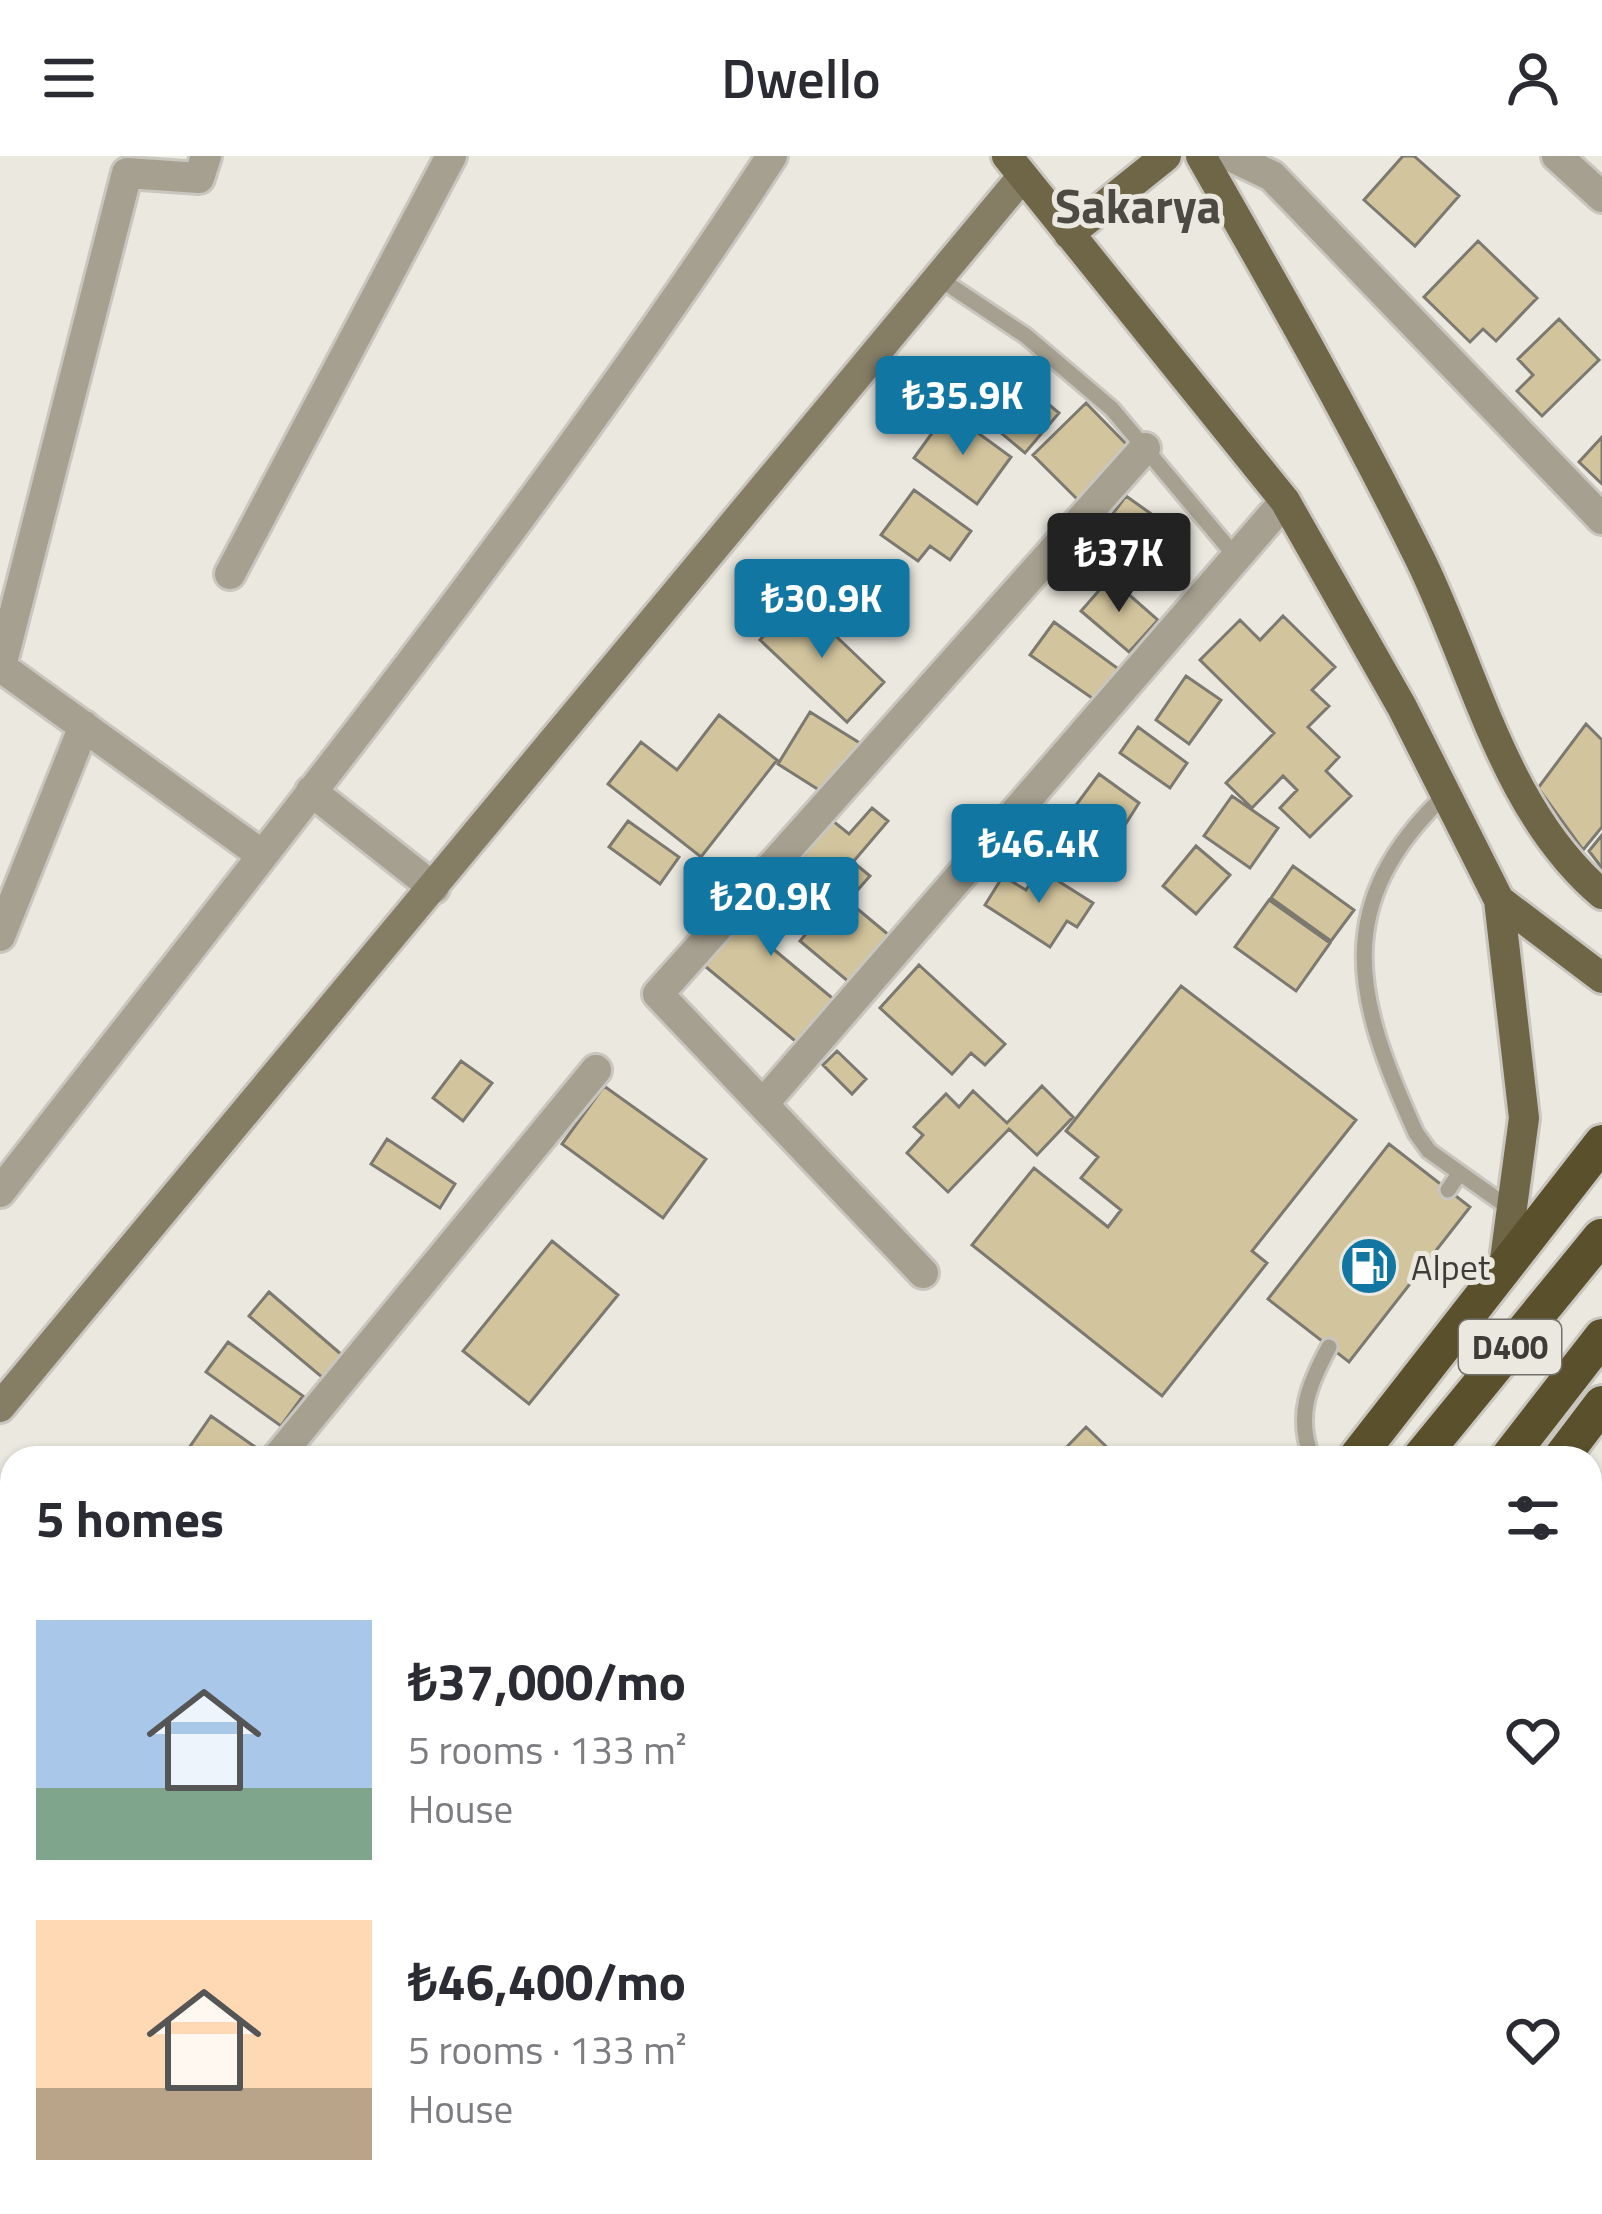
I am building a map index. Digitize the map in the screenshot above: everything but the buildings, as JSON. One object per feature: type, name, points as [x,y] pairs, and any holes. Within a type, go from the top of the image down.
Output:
[{"type":"highway","points":[[1365,1446],[1602,1143]]},
{"type":"highway","points":[[1552,1204],[1602,1173]]},
{"type":"highway","name":"D400","points":[[1430,1446],[1601,1237]]},
{"type":"highway","name":"D400","points":[[1517,1446],[1602,1337]]},
{"type":"highway","points":[[1570,1446],[1602,1404]]},
{"type":"main road","points":[[1069,234],[1166,156]]},
{"type":"main road","points":[[1201,156],[1348,413],[1438,597],[1527,804],[1569,866],[1602,894]]},
{"type":"main road","points":[[0,1407],[937,277],[1015,167],[1285,501],[1499,900],[1524,1118],[1504,1267]]},
{"type":"main road","points":[[1499,900],[1602,978]]},
{"type":"street","points":[[206,156],[200,178],[127,173],[1,669],[262,855]]},
{"type":"street","points":[[230,574],[451,156]]},
{"type":"street","points":[[0,1192],[311,791],[674,306],[772,156]]},
{"type":"street","points":[[1230,156],[1272,176],[1602,519]]},
{"type":"street","points":[[1557,156],[1602,197]]},
{"type":"street","points":[[923,1273],[658,994],[1145,448]]},
{"type":"street","points":[[763,1104],[1285,501]]},
{"type":"street","points":[[0,937],[84,726]]},
{"type":"street","points":[[311,791],[434,888]]},
{"type":"street","points":[[287,1446],[596,1070]]},
{"type":"lane","points":[[937,277],[1070,371],[1145,448],[1236,557]]},
{"type":"lane","points":[[1446,794],[1404,839],[1383,873],[1368,907],[1361,948],[1363,978],[1402,1104],[1429,1151],[1511,1210]]},
{"type":"lane","points":[[1448,1190],[1459,1174]]},
{"type":"lane","points":[[1309,1446],[1305,1400],[1329,1347]]},
{"type":"place","name":"Alpet","points":[[1369,1266]]},
{"type":"district","name":"Sakarya","points":[[1138,205]]}]
